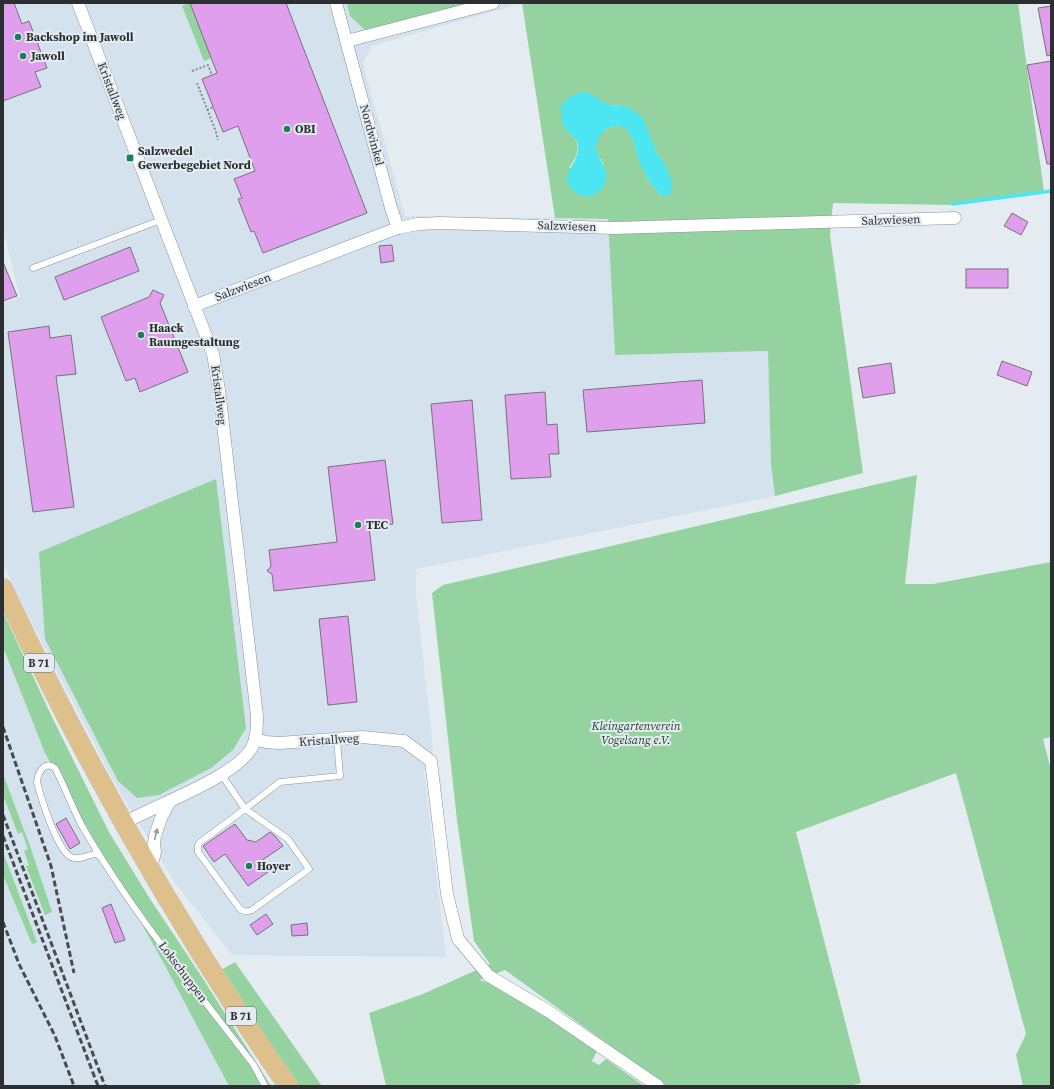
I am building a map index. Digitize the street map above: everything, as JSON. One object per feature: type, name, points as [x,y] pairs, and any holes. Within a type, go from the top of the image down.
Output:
[{"type":"main road","name":"B 71","points":[[3,588],[22,629],[77,737],[124,823],[208,963],[288,1086]]},
{"type":"street","name":"Kristallweg","points":[[78,3],[216,365],[257,716],[257,728],[253,744],[246,755],[233,767],[170,801],[124,823]]},
{"type":"street","name":"Nordwinkel","points":[[336,3],[391,208],[398,228]]},
{"type":"street","points":[[347,41],[493,3]]},
{"type":"street","name":"Salzwiesen","points":[[194,306],[398,228],[418,224],[440,223],[614,228],[955,218]]},
{"type":"street","name":"Kristallweg","points":[[255,739],[278,743],[337,740],[362,737],[404,741],[431,761],[447,894],[458,939],[489,976],[548,1011],[658,1086]]},
{"type":"street","points":[[151,869],[155,852],[155,836],[161,818],[170,801]]},
{"type":"lane","points":[[33,268],[161,220]]},
{"type":"lane","points":[[221,774],[245,809],[288,839],[309,868],[248,912],[240,909],[198,852],[197,849],[199,843],[245,809],[280,782],[340,776],[337,740]]},
{"type":"lane","name":"Lokschuppen","points":[[101,858],[95,854],[72,858],[64,852],[50,822],[37,782],[37,776],[45,766],[52,765],[55,768],[70,802],[101,858],[136,908],[253,1064],[265,1086]]},
{"type":"path","points":[[192,71],[208,64],[212,75]]},
{"type":"path","points":[[197,84],[218,140]]},
{"type":"path","points":[[207,110],[213,107]]},
{"type":"shaded area","points":[[3,3],[523,3],[372,46],[363,64],[405,216],[608,219],[615,355],[768,350],[771,464],[775,496],[416,569],[416,594],[433,749],[424,771],[446,957],[232,955],[175,883],[114,782],[16,592],[3,563],[3,303],[20,297],[3,229]]},
{"type":"shaded area","points":[[3,647],[45,753],[162,960],[229,1086],[4,1086]]},
{"type":"green space","points":[[190,3],[212,58],[204,61],[182,6]]},
{"type":"green space","points":[[347,3],[474,3],[365,30],[350,16]]},
{"type":"green space","points":[[522,3],[1018,3],[1044,191],[954,205],[833,203],[830,235],[863,473],[775,496],[771,464],[768,351],[615,355],[608,219],[555,218]],"holes":[[[603,102],[608,105],[624,106],[663,161],[662,196],[651,184],[638,156],[631,134],[626,128],[621,126],[607,129],[596,140],[596,150],[604,165],[569,168],[578,147],[575,138],[566,129]]]},
{"type":"green space","name":"Kleingartenverein Vogelsang e.V.","points":[[917,475],[905,584],[933,584],[1051,562],[1051,737],[1043,739],[1051,770],[1051,1086],[1023,1086],[1016,1055],[1026,1034],[956,773],[796,832],[861,1083],[850,1086],[666,1086],[505,970],[479,980],[489,983],[538,1011],[597,1051],[592,1061],[599,1065],[606,1059],[644,1086],[386,1086],[369,1013],[423,994],[490,964],[474,941],[457,820],[432,593],[443,585]]},
{"type":"green space","points":[[216,479],[246,728],[233,750],[211,768],[159,795],[137,798],[118,781],[45,639],[39,552]]},
{"type":"green space","points":[[3,612],[52,717],[109,832],[150,899],[271,1086],[229,1086],[162,960],[45,753],[3,647]]},
{"type":"green space","points":[[3,774],[30,846],[52,912],[45,915],[26,866],[29,865],[24,851],[28,849],[22,832],[18,834],[3,795]]},
{"type":"green space","points":[[3,852],[37,942],[32,944],[3,875]]},
{"type":"green space","points":[[235,962],[322,1086],[297,1086],[221,970]]},
{"type":"water","points":[[582,92],[589,93],[608,105],[624,106],[643,118],[657,154],[663,161],[670,176],[672,189],[670,195],[662,196],[654,188],[642,168],[633,140],[626,129],[621,126],[612,127],[605,130],[600,136],[596,146],[606,173],[606,180],[602,189],[591,196],[582,196],[570,187],[567,181],[578,152],[578,145],[575,139],[564,127],[561,105],[570,97]]},
{"type":"building","name":"Jawoll","points":[[3,3],[14,3],[22,24],[29,21],[47,68],[35,72],[41,87],[3,101]]},
{"type":"building","name":"OBI","points":[[190,3],[286,3],[367,213],[263,253],[254,231],[251,232],[238,199],[242,198],[234,179],[255,171],[238,126],[223,132],[202,79],[217,73]]},
{"type":"building","points":[[1051,6],[1051,55],[1047,56],[1038,8]]},
{"type":"building","points":[[1051,61],[1051,164],[1047,164],[1027,65]]},
{"type":"building","points":[[1012,213],[1028,222],[1021,235],[1004,226]]},
{"type":"building","points":[[392,245],[394,261],[381,263],[379,246]]},
{"type":"building","points":[[130,247],[139,271],[64,300],[55,277]]},
{"type":"building","points":[[3,262],[17,296],[3,301]]},
{"type":"building","points":[[966,269],[1008,269],[1008,288],[966,288]]},
{"type":"building","name":"Haack Raumgestaltung","points":[[153,290],[164,295],[160,303],[188,372],[140,392],[135,378],[126,381],[101,317],[149,297]]},
{"type":"building","points":[[49,326],[50,338],[71,335],[76,374],[56,376],[74,507],[33,512],[8,332]]},
{"type":"building","points":[[1002,361],[1032,372],[1027,386],[997,375]]},
{"type":"building","points":[[891,363],[895,393],[863,398],[858,368]]},
{"type":"building","points":[[702,380],[705,423],[587,432],[583,390]]},
{"type":"building","points":[[545,392],[547,425],[557,424],[559,454],[549,454],[551,477],[511,479],[505,395]]},
{"type":"building","points":[[472,400],[482,520],[442,523],[431,404]]},
{"type":"building","name":"TEC","points":[[385,460],[393,524],[369,526],[375,580],[274,591],[272,574],[267,571],[271,566],[269,550],[337,542],[328,467]]},
{"type":"building","points":[[348,616],[357,702],[328,705],[319,619]]},
{"type":"building","points":[[66,818],[80,843],[70,849],[56,824]]},
{"type":"building","points":[[235,824],[247,840],[256,842],[270,832],[283,846],[261,861],[268,872],[248,886],[225,854],[214,862],[203,846]]},
{"type":"building","points":[[111,904],[125,940],[115,943],[102,908]]},
{"type":"building","points":[[266,914],[273,924],[257,935],[250,925]]},
{"type":"building","points":[[307,923],[308,935],[292,936],[291,925]]},
{"type":"waterway","points":[[953,204],[1051,191]]},
{"type":"railway","points":[[3,727],[51,866],[74,973]]},
{"type":"railway","points":[[3,815],[105,1086]]},
{"type":"railway","points":[[3,836],[98,1086]]},
{"type":"railway","points":[[3,922],[19,964],[55,1036],[74,1086]]},
{"type":"place","name":"Backshop im Jawoll","points":[[18,37]]},
{"type":"place","name":"Jawoll","points":[[23,56]]},
{"type":"place","name":"OBI","points":[[287,129]]},
{"type":"place","name":"Salzwedel Gewerbegebiet Nord","points":[[130,158]]},
{"type":"place","name":"Haack Raumgestaltung","points":[[141,335]]},
{"type":"place","name":"TEC","points":[[358,525]]},
{"type":"place","name":"Hoyer","points":[[249,866]]}]
